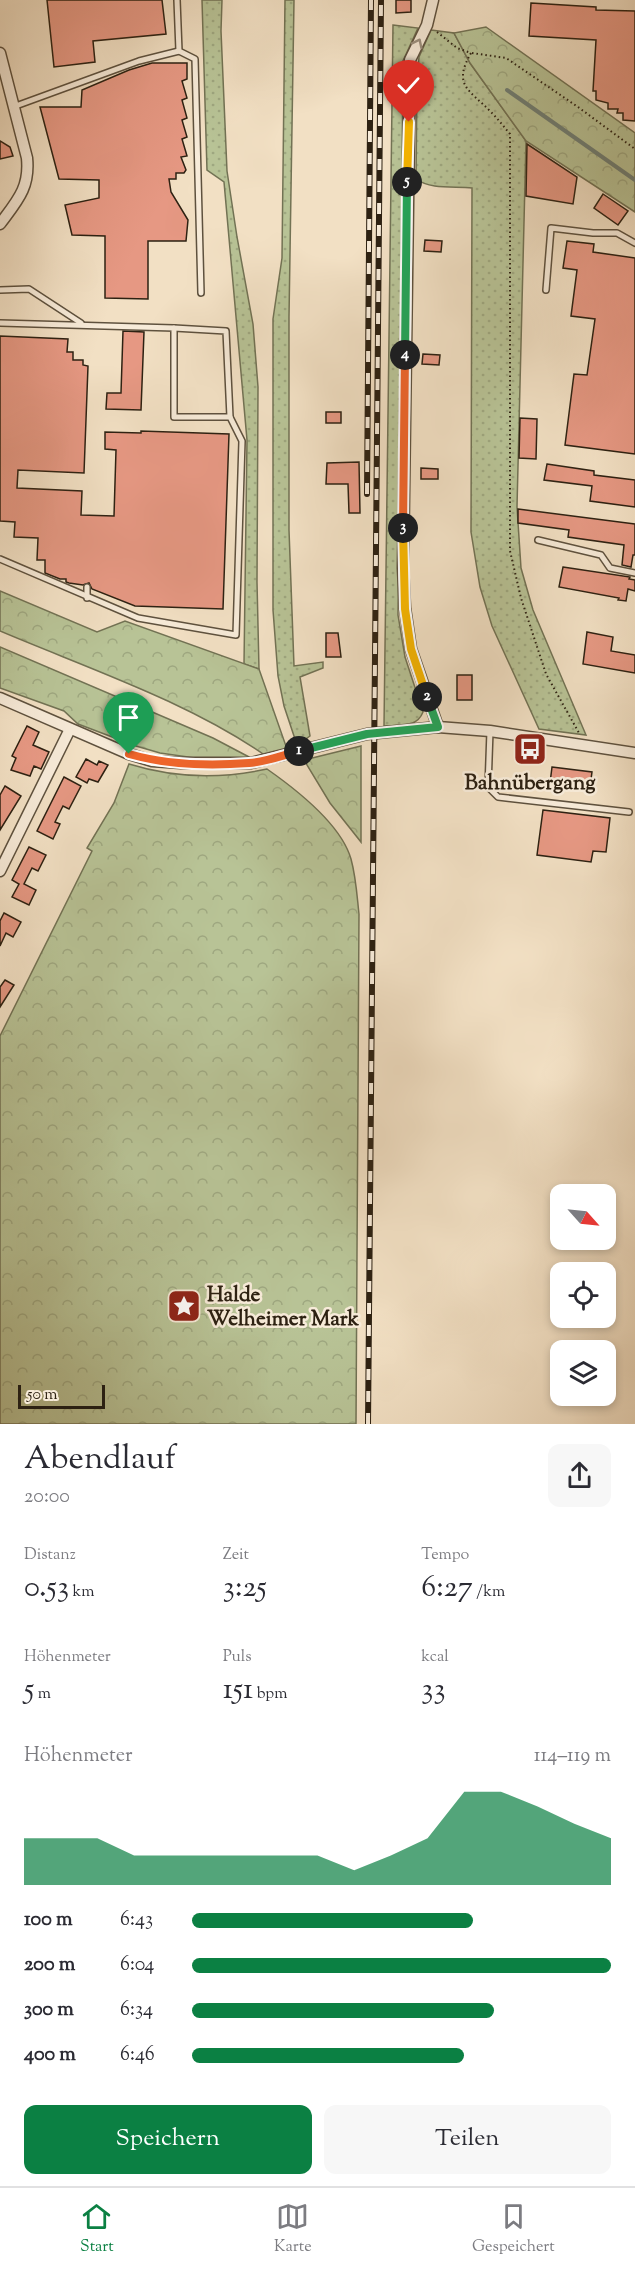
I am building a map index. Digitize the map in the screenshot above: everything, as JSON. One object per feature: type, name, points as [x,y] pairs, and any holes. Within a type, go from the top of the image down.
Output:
[{"type":"street","points":[[433,0],[427,24],[410,60],[403,568],[405,609],[411,649],[438,727]]},
{"type":"street","points":[[0,53],[27,158],[28,174],[23,191],[0,224]]},
{"type":"street","points":[[0,698],[129,754],[152,761],[251,763],[367,734],[438,727],[490,731],[635,753]]},
{"type":"street","points":[[0,872],[4,857],[70,729]]},
{"type":"lane","points":[[177,0],[178,51]]},
{"type":"lane","points":[[13,107],[139,61],[178,51],[195,59],[201,293]]},
{"type":"lane","points":[[546,290],[551,228],[593,233],[617,233],[635,243]]},
{"type":"lane","points":[[0,290],[29,289],[82,324]]},
{"type":"lane","points":[[0,323],[82,324],[226,331],[230,417],[242,441],[236,635],[138,618],[0,559]]},
{"type":"lane","points":[[174,328],[174,417],[230,417]]},
{"type":"lane","points":[[538,540],[601,555],[610,568],[635,573]]},
{"type":"lane","points":[[87,587],[87,598]]},
{"type":"lane","points":[[490,731],[488,786],[498,797],[629,812]]},
{"type":"path","points":[[427,24],[458,48],[471,53],[506,58],[635,149]]},
{"type":"path","points":[[471,53],[465,64],[463,75],[465,88],[491,112],[510,134],[510,551],[520,598],[546,674],[580,734],[578,744]]},
{"type":"green space","points":[[202,0],[222,0],[221,31],[227,171],[253,324],[258,387],[259,669],[244,664],[247,440],[224,182],[207,170]]},
{"type":"green space","points":[[285,0],[294,0],[289,317],[289,530],[294,666],[323,662],[323,668],[300,677],[310,736],[297,745],[284,706],[278,676],[273,610],[273,319],[282,258]]},
{"type":"green space","points":[[393,25],[418,28],[403,61],[398,615],[405,657],[423,712],[417,721],[412,723],[384,726]]},
{"type":"green space","points":[[486,27],[635,133],[635,212],[526,141],[470,63],[454,33]]},
{"type":"green space","points":[[431,30],[454,33],[470,63],[526,141],[517,507],[521,568],[533,610],[586,735],[539,729],[492,626],[480,587],[471,532],[472,188],[429,185],[416,179],[419,57]]},
{"type":"green space","points":[[0,591],[97,632],[125,621],[259,669],[287,749],[266,756],[171,702],[0,631]]},
{"type":"green space","points":[[0,647],[213,738],[251,758],[195,758],[160,753],[78,724],[64,711],[0,688]]},
{"type":"green space","points":[[361,746],[361,842],[330,803],[304,760]]},
{"type":"green space","points":[[129,764],[163,772],[198,776],[267,769],[304,797],[328,821],[346,846],[351,859],[359,914],[356,1424],[0,1424],[0,1036],[92,851],[87,848],[114,803]]},
{"type":"building","points":[[47,0],[162,0],[166,34],[93,41],[95,62],[54,67]]},
{"type":"building","points":[[396,0],[411,0],[411,12],[396,13]]},
{"type":"building","points":[[531,3],[596,7],[596,10],[635,11],[635,121],[623,120],[623,113],[617,113],[618,109],[608,109],[608,103],[596,100],[596,91],[593,91],[596,40],[529,36]]},
{"type":"building","points":[[152,63],[187,63],[187,79],[182,81],[187,98],[182,100],[187,118],[182,120],[187,137],[182,139],[187,156],[181,157],[186,170],[184,173],[176,173],[176,179],[169,179],[171,192],[188,220],[186,241],[148,241],[148,299],[105,298],[105,236],[72,235],[65,205],[99,198],[99,180],[59,179],[40,107],[81,107],[82,90]]},
{"type":"building","points":[[0,141],[10,147],[13,156],[0,159]]},
{"type":"building","points":[[527,144],[577,177],[573,204],[526,196]]},
{"type":"building","points":[[603,194],[628,211],[618,225],[594,208]]},
{"type":"building","points":[[425,240],[442,241],[441,252],[424,251]]},
{"type":"building","points":[[567,241],[594,244],[593,252],[635,258],[635,454],[565,445],[574,374],[587,375],[595,319],[571,316],[577,270],[563,268]]},
{"type":"building","points":[[123,331],[144,332],[141,410],[106,409],[107,393],[121,393]]},
{"type":"building","points":[[0,336],[68,339],[67,352],[73,352],[73,360],[83,360],[83,365],[88,366],[84,473],[18,470],[17,488],[82,491],[81,515],[114,516],[116,450],[105,449],[105,432],[229,434],[223,609],[135,606],[92,589],[89,583],[83,585],[66,582],[66,579],[45,573],[45,560],[37,560],[38,538],[14,537],[15,522],[0,521]]},
{"type":"building","points":[[423,354],[440,355],[439,365],[422,364]]},
{"type":"building","points":[[326,412],[341,412],[341,423],[326,423]]},
{"type":"building","points":[[520,418],[537,419],[536,459],[519,458]]},
{"type":"building","points":[[359,462],[360,513],[349,513],[348,484],[326,484],[327,463]]},
{"type":"building","points":[[547,464],[594,471],[594,475],[635,480],[635,507],[590,501],[592,486],[544,480]]},
{"type":"building","points":[[421,468],[438,469],[438,479],[421,479]]},
{"type":"building","points":[[518,509],[635,524],[635,555],[633,555],[631,567],[622,565],[624,545],[568,537],[569,530],[518,523]]},
{"type":"building","points":[[563,567],[630,577],[629,579],[635,580],[635,591],[628,589],[626,601],[559,587]]},
{"type":"building","points":[[587,632],[613,637],[611,651],[635,655],[635,673],[583,664]]},
{"type":"building","points":[[326,633],[338,633],[341,657],[326,657]]},
{"type":"building","points":[[457,675],[472,675],[472,700],[457,700]]},
{"type":"building","points":[[27,726],[39,732],[33,745],[49,752],[41,769],[34,766],[30,776],[11,770],[16,758],[12,756]]},
{"type":"building","points":[[86,759],[97,765],[99,761],[108,765],[98,782],[89,779],[87,783],[76,777]]},
{"type":"building","points":[[552,767],[592,772],[590,787],[550,783]]},
{"type":"building","points":[[64,777],[81,786],[69,809],[63,806],[55,822],[60,824],[53,839],[37,831]]},
{"type":"building","points":[[5,786],[21,796],[0,830],[0,795]]},
{"type":"building","points":[[543,810],[610,818],[606,852],[593,851],[591,862],[537,855]]},
{"type":"building","points":[[29,847],[46,855],[38,871],[32,868],[24,884],[36,890],[29,905],[12,897],[19,884],[12,880]]},
{"type":"building","points":[[4,913],[21,922],[13,937],[6,933],[0,946],[0,921]]},
{"type":"building","points":[[5,980],[14,985],[0,1007],[0,987]]},
{"type":"waterway","points":[[507,90],[635,180]]},
{"type":"railway","points":[[367,494],[371,0]]},
{"type":"railway","points":[[368,1424],[381,0]]},
{"type":"place","name":"Bahnübergang","points":[[530,749]]},
{"type":"place","name":"Halde Welheimer Mark","points":[[184,1306]]},
{"type":"route","points":[[129,754],[152,761],[251,763],[367,734],[438,727],[411,649],[405,609],[403,568],[409,122]]}]
